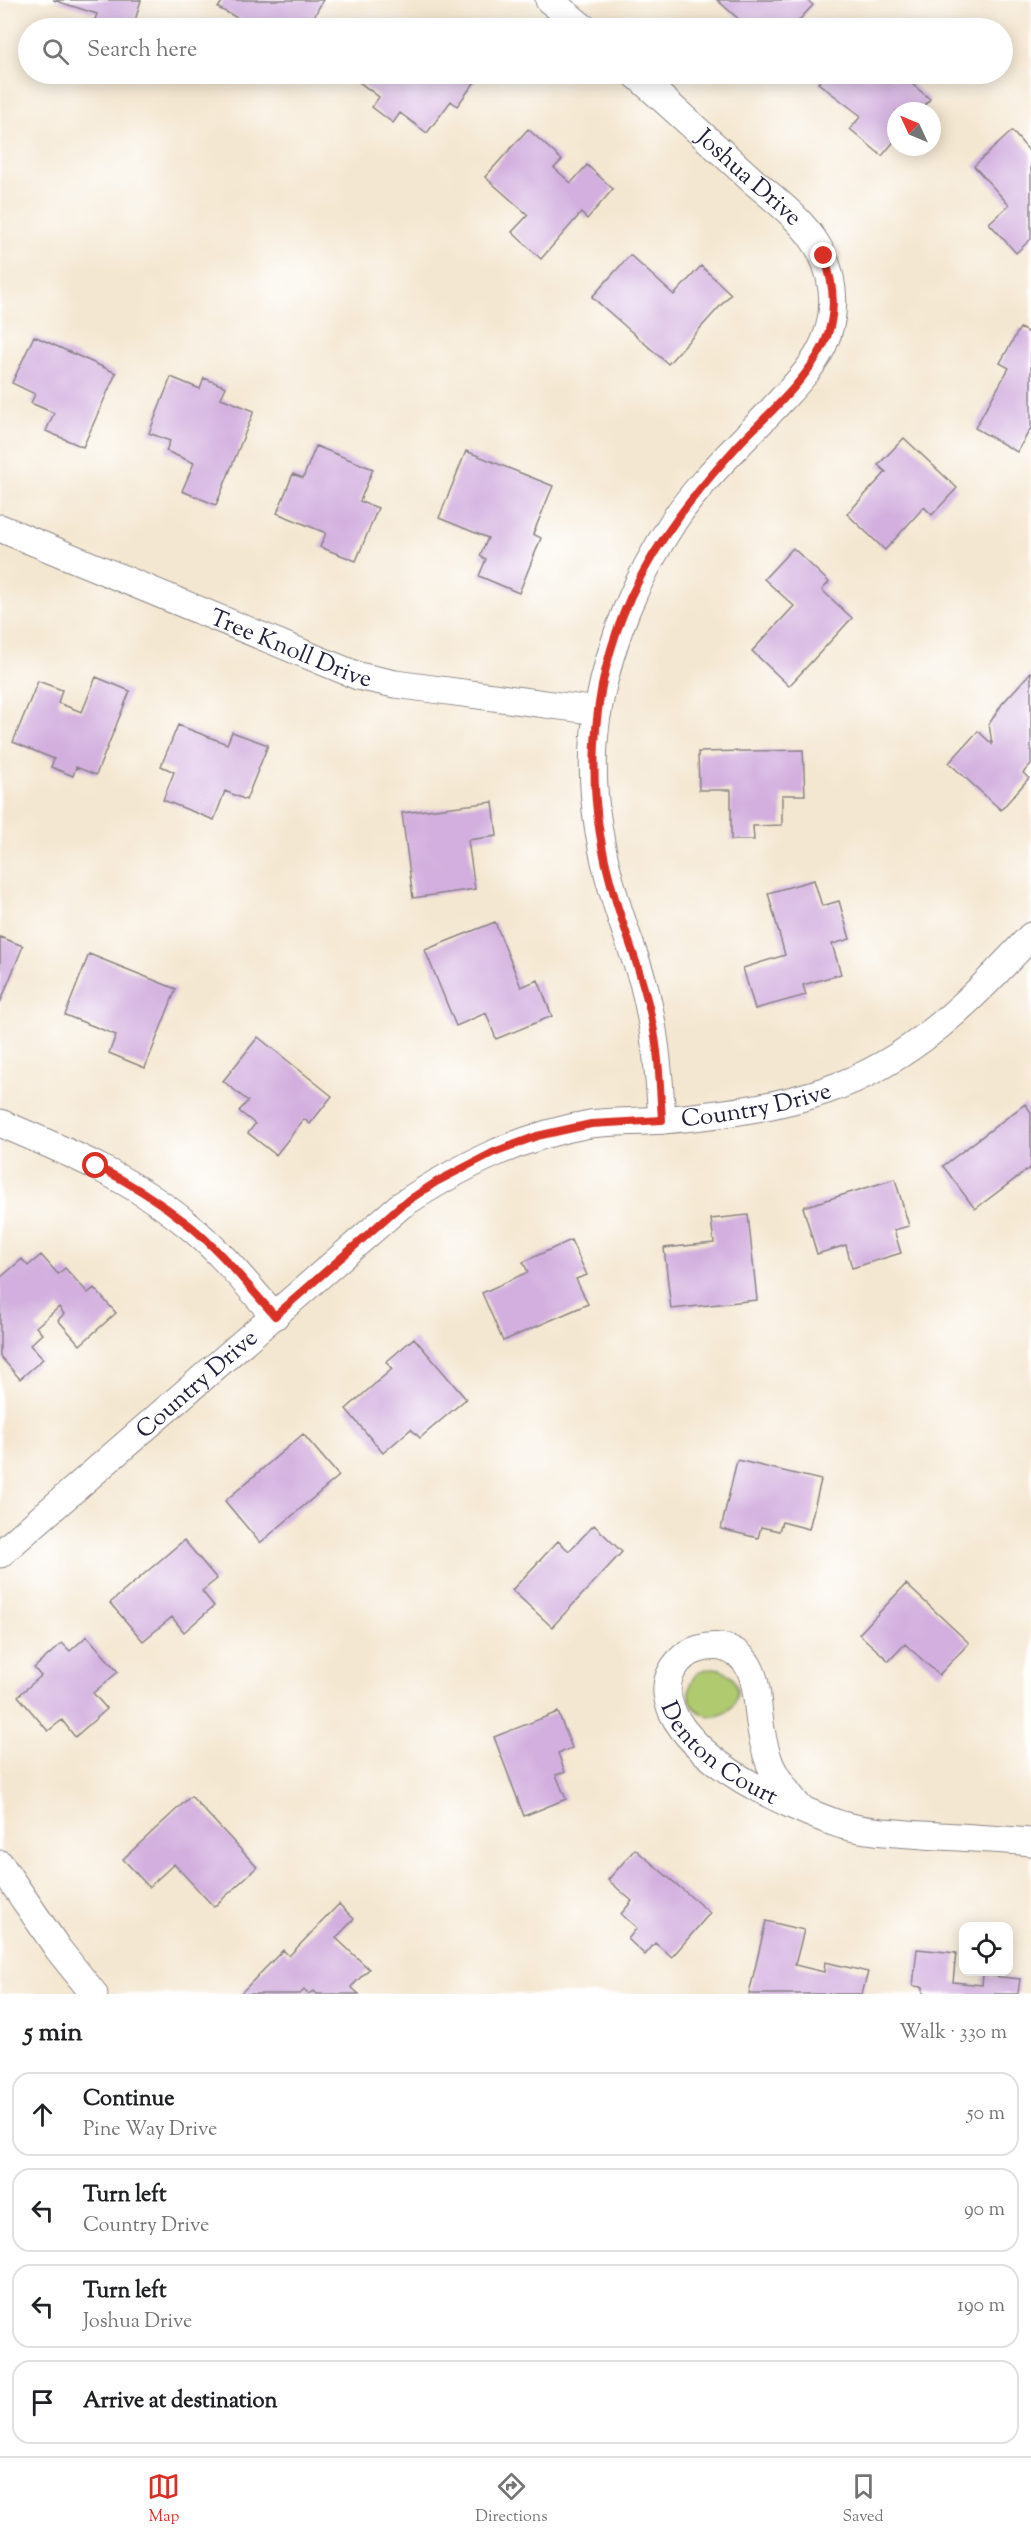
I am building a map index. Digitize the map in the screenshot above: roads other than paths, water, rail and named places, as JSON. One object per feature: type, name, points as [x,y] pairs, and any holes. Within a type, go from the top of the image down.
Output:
[{"type":"street","points":[[549,0],[572,18]]},
{"type":"street","name":"Joshua Drive","points":[[646,84],[793,217],[814,240],[829,272],[833,292],[831,318],[825,342],[815,360],[678,515],[645,569],[619,626],[606,668],[593,744],[593,776],[599,834],[614,897],[642,981],[652,1021],[659,1064],[662,1120]]},
{"type":"street","name":"Tree Knoll Drive","points":[[0,528],[358,676],[395,684],[598,711]]},
{"type":"street","name":"Country Drive","points":[[0,1554],[400,1206],[436,1182],[494,1152],[537,1136],[591,1124],[662,1120],[764,1108],[829,1089],[859,1077],[906,1050],[962,1008],[1031,936]]},
{"type":"street","points":[[0,1123],[69,1153],[145,1193],[189,1225],[206,1241],[275,1316]]},
{"type":"street","name":"Denton Court","points":[[798,1806],[770,1765],[762,1738],[757,1693],[749,1665],[731,1650],[720,1647],[696,1650],[685,1656],[673,1670],[667,1695],[677,1722],[712,1760],[743,1779],[798,1806],[842,1825],[872,1830],[1031,1842]]},
{"type":"street","points":[[0,1864],[26,1905],[94,1994]]}]
